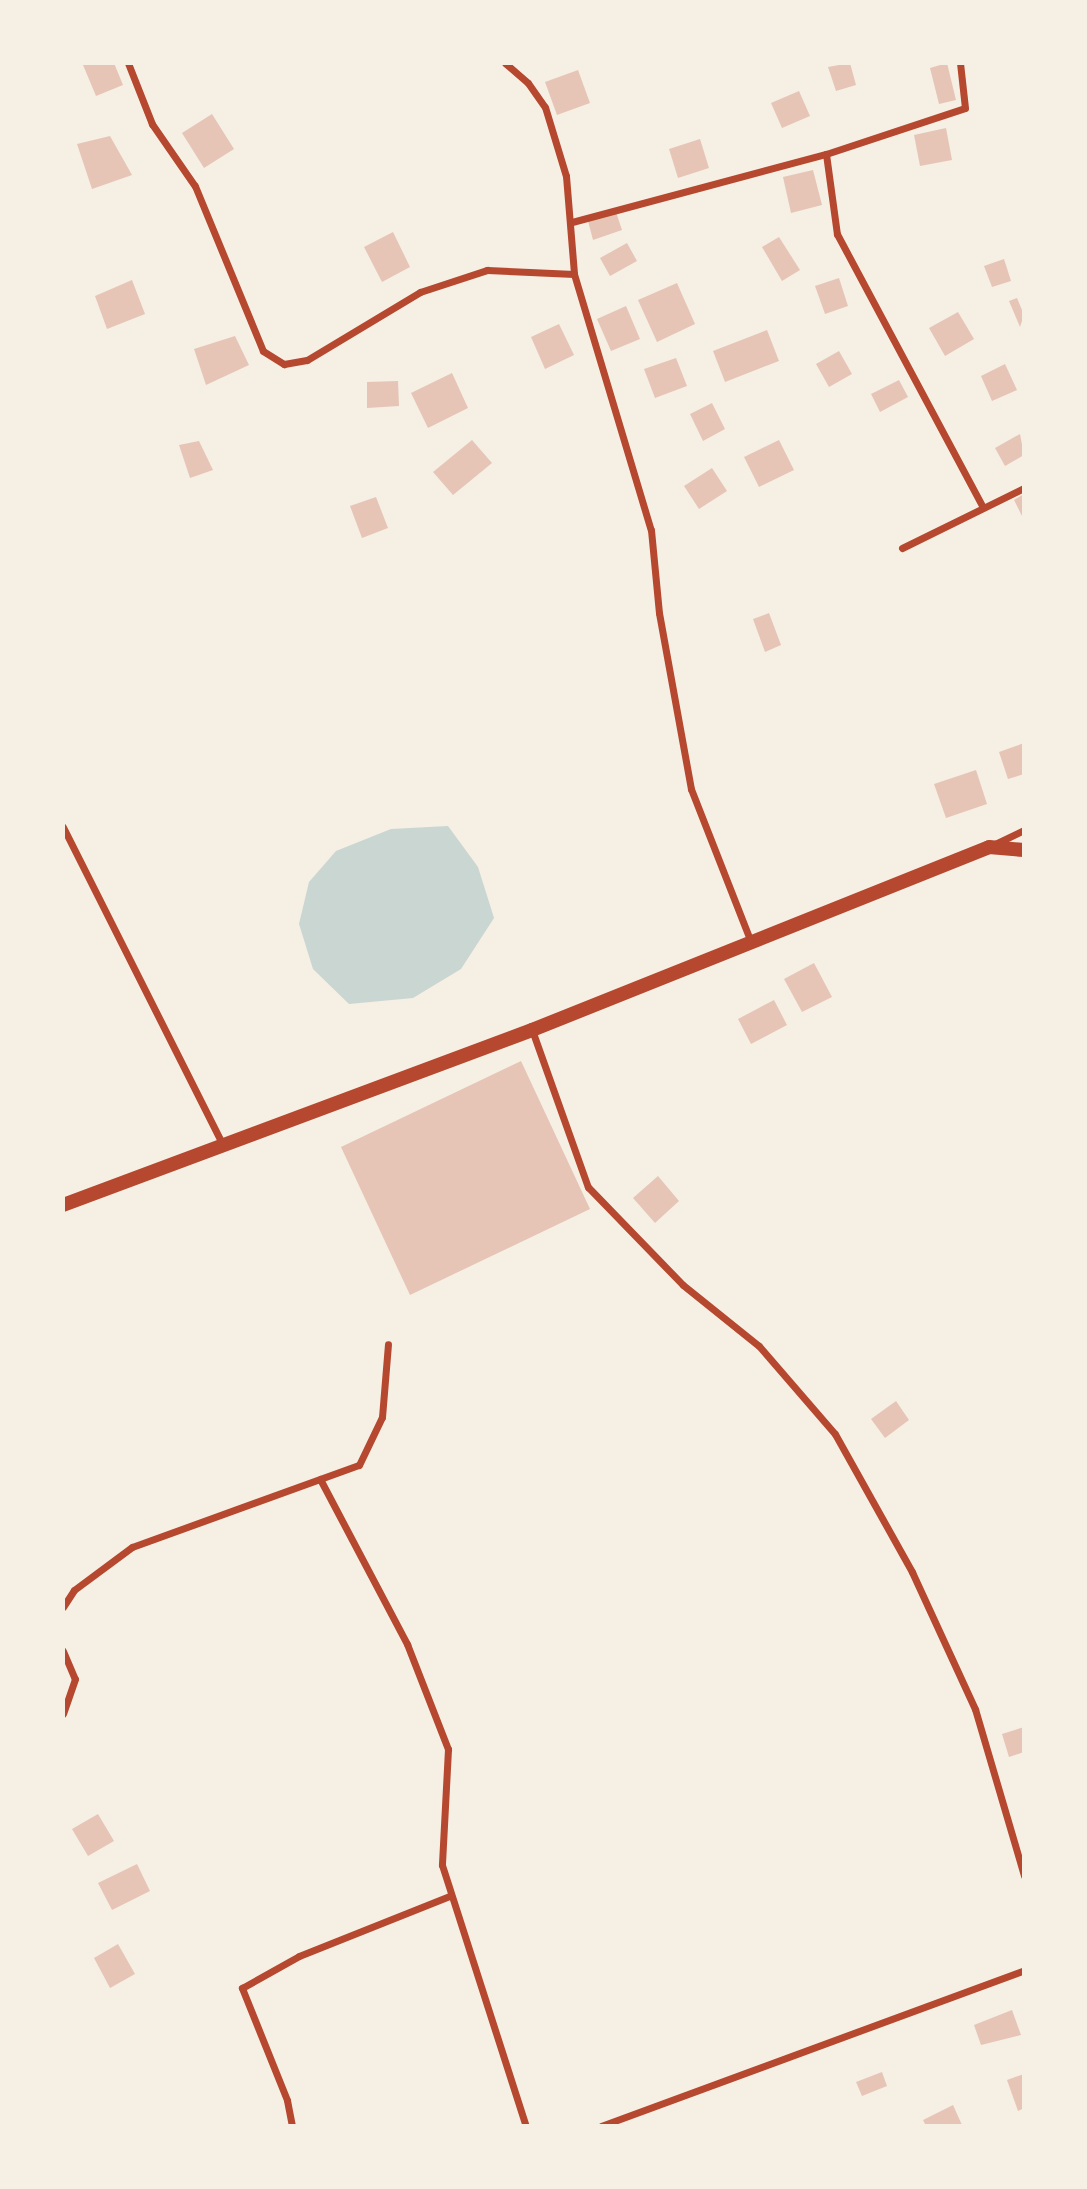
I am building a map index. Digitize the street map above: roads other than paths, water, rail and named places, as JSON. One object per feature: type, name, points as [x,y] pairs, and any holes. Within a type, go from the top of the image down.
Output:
[{"type":"main road","points":[[63,1205],[531,1030],[989,847],[1024,850]]},
{"type":"street","points":[[128,63],[152,124],[195,186],[263,351],[284,364],[307,360],[420,292],[487,270],[574,274]]},
{"type":"street","points":[[505,63],[528,83],[545,107],[566,176],[572,222],[574,274],[651,530],[659,613],[691,789],[751,942]]},
{"type":"street","points":[[572,222],[826,154],[965,108],[960,63]]},
{"type":"street","points":[[826,154],[837,234],[982,506]]},
{"type":"street","points":[[902,548],[982,506],[1024,488]]},
{"type":"street","points":[[63,827],[224,1147]]},
{"type":"street","points":[[989,847],[1024,830]]},
{"type":"street","points":[[531,1030],[588,1187],[683,1285],[759,1346],[835,1434],[912,1572],[975,1709],[1024,1876]]},
{"type":"street","points":[[63,1607],[74,1590],[132,1547],[359,1465],[382,1417],[388,1344]]},
{"type":"street","points":[[320,1479],[407,1644],[448,1749],[442,1866],[526,2126]]},
{"type":"street","points":[[63,1651],[75,1679],[63,1714]]},
{"type":"street","points":[[292,2126],[286,2100],[242,1988],[299,1956],[450,1896]]},
{"type":"street","points":[[601,2126],[1024,1970]]}]
